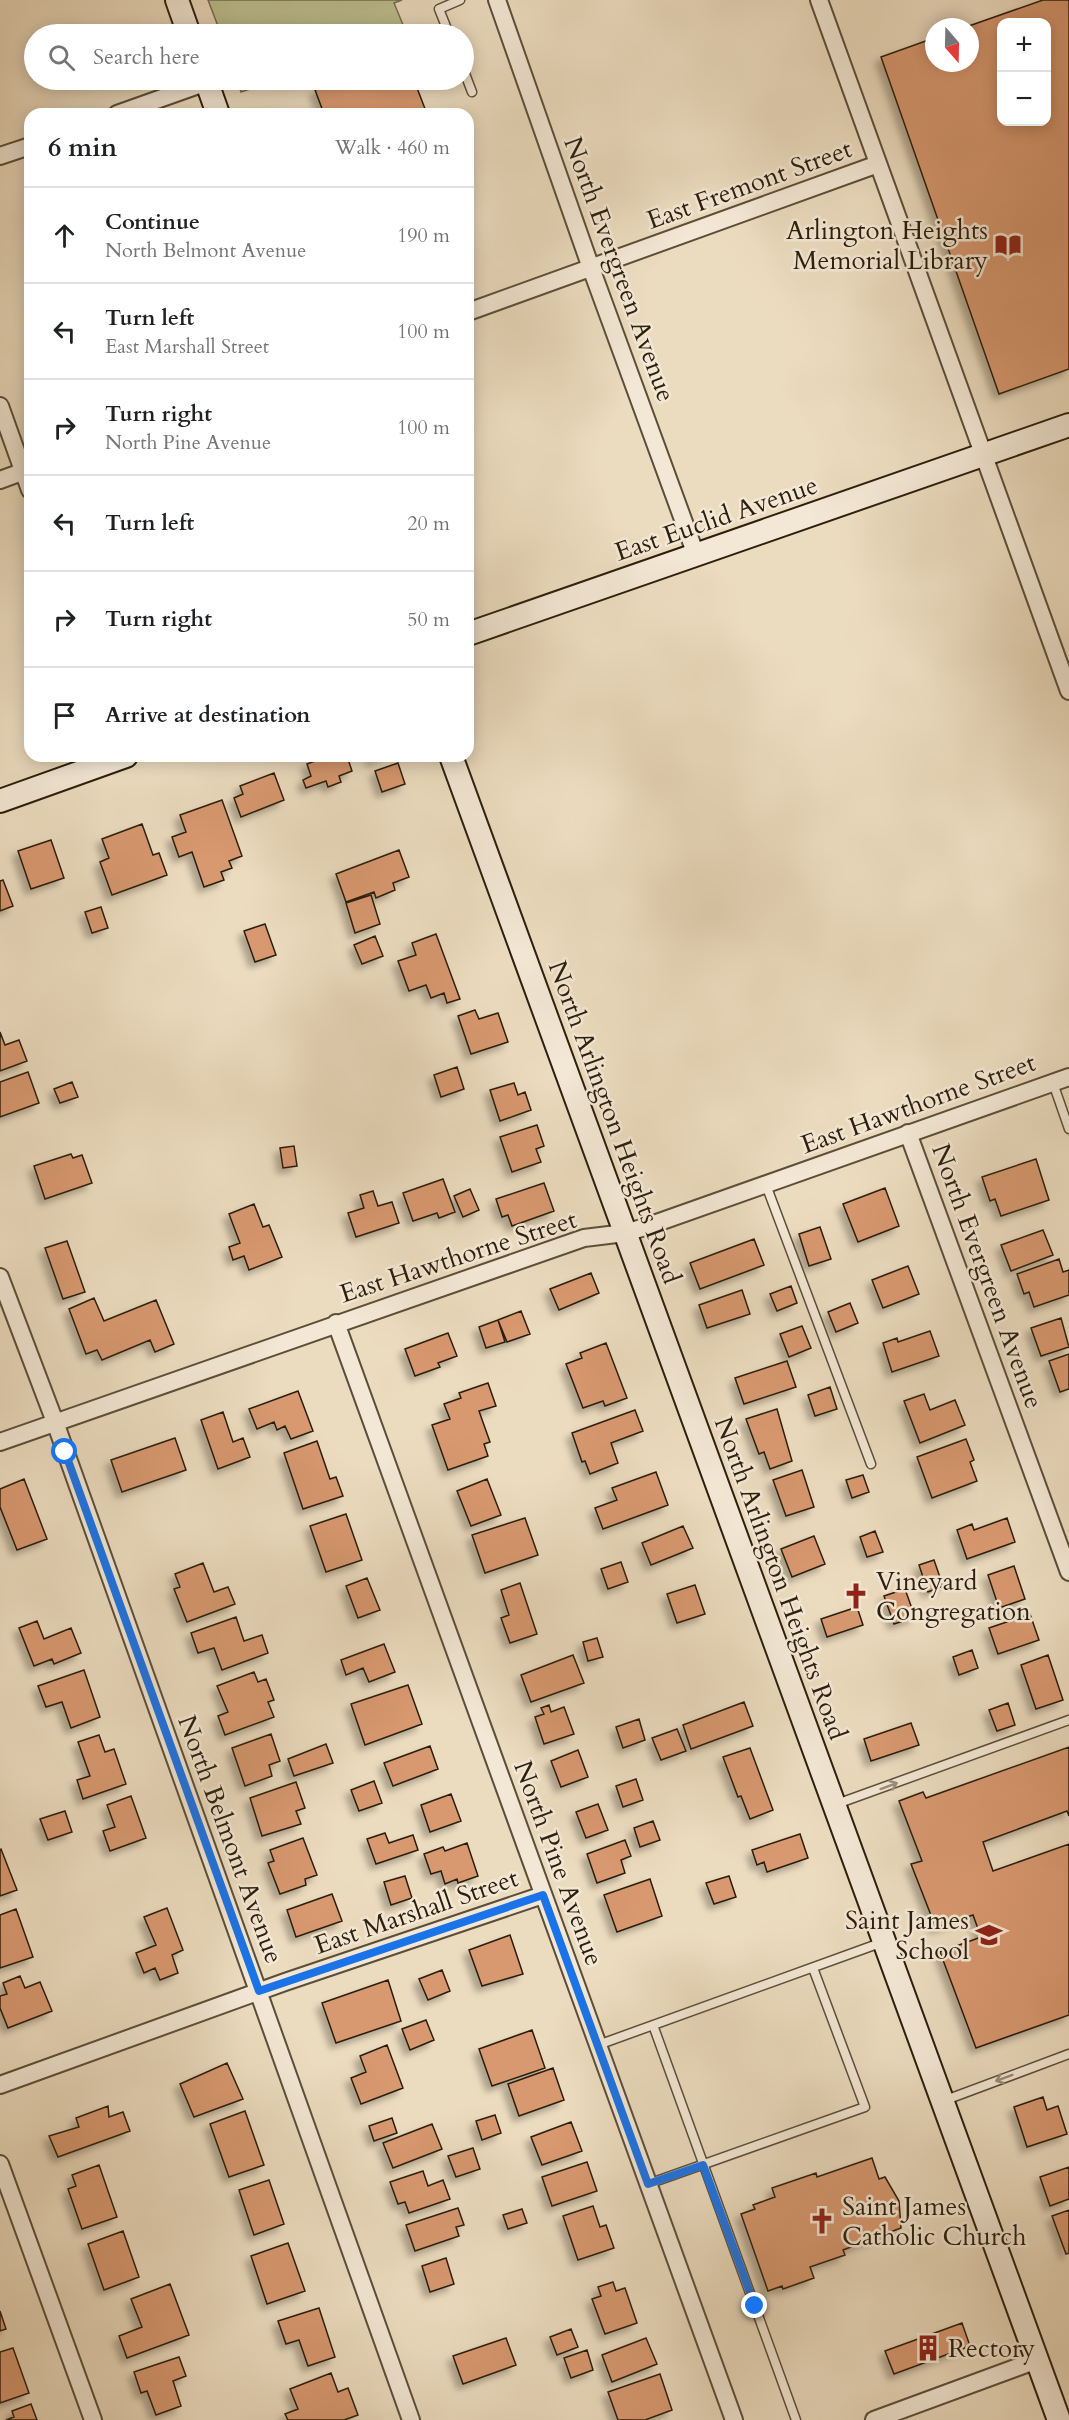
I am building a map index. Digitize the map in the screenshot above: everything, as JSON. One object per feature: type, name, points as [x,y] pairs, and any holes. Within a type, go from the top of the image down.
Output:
[{"type":"main road","points":[[177,0],[185,24]]},
{"type":"main road","points":[[209,90],[216,108]]},
{"type":"main road","name":"East Euclid Avenue","points":[[474,632],[1069,425]]},
{"type":"main road","points":[[0,801],[109,762]]},
{"type":"main road","name":"North Arlington Heights Road","points":[[453,762],[1059,2420]]},
{"type":"street","name":"North Evergreen Avenue","points":[[497,0],[591,268],[696,555]]},
{"type":"street","points":[[819,0],[1069,691]]},
{"type":"street","points":[[133,108],[182,90]]},
{"type":"street","points":[[0,156],[24,148]]},
{"type":"street","name":"East Fremont Street","points":[[474,310],[878,164]]},
{"type":"street","points":[[0,406],[24,464]]},
{"type":"street","points":[[0,480],[24,472]]},
{"type":"street","name":"East Hawthorne Street","points":[[0,1442],[584,1238],[625,1233],[1069,1077]]},
{"type":"street","name":"North Evergreen Avenue","points":[[908,1133],[1069,1572]]},
{"type":"street","name":"North Belmont Avenue","points":[[0,1277],[55,1422],[411,2420]]},
{"type":"street","name":"North Pine Avenue","points":[[336,1323],[734,2420]]},
{"type":"street","name":"East Marshall Street","points":[[0,2085],[259,1991],[543,1895]]},
{"type":"street","points":[[0,2164],[93,2420]]},
{"type":"street","points":[[874,2420],[1037,2361]]},
{"type":"lane","points":[[445,24],[439,9],[460,0]]},
{"type":"lane","points":[[1053,1083],[1069,1129]]},
{"type":"lane","points":[[766,1185],[871,1464]]},
{"type":"lane","points":[[834,1806],[1069,1720]]},
{"type":"lane","points":[[598,2045],[884,1941]]},
{"type":"lane","points":[[648,2184],[865,2107],[813,1968]]},
{"type":"lane","points":[[653,2025],[796,2420]]},
{"type":"lane","points":[[942,2101],[1069,2054]]},
{"type":"green space","points":[[208,0],[402,0],[394,3],[403,24],[217,24]]},
{"type":"building","name":"Arlington Heights Memorial Library","points":[[1043,0],[1069,0],[1069,369],[999,394],[881,57],[925,41],[925,72],[979,72],[979,22]]},
{"type":"building","points":[[315,90],[418,90],[425,108],[322,108]]},
{"type":"building","points":[[349,762],[352,771],[339,776],[341,782],[328,787],[326,781],[306,788],[303,780],[311,776],[307,764]]},
{"type":"building","points":[[398,763],[405,784],[382,792],[375,771]]},
{"type":"building","points":[[274,773],[284,800],[241,817],[234,798],[243,794],[240,786]]},
{"type":"building","points":[[222,800],[242,856],[229,861],[232,868],[221,872],[224,880],[204,887],[192,852],[179,857],[172,837],[186,832],[180,815]]},
{"type":"building","points":[[142,824],[153,855],[159,853],[167,875],[112,895],[100,862],[109,858],[102,839]]},
{"type":"building","points":[[51,840],[64,878],[31,889],[18,851]]},
{"type":"building","points":[[399,850],[409,877],[393,883],[395,890],[376,898],[374,892],[346,902],[336,874]]},
{"type":"building","points":[[3,880],[13,906],[0,911],[0,881]]},
{"type":"building","points":[[371,895],[380,924],[355,933],[346,903]]},
{"type":"building","points":[[101,907],[108,928],[92,933],[85,912]]},
{"type":"building","points":[[265,924],[276,955],[255,962],[244,931]]},
{"type":"building","points":[[436,934],[460,999],[447,1003],[444,993],[431,998],[426,985],[409,991],[398,961],[416,955],[412,943]]},
{"type":"building","points":[[375,936],[383,956],[362,964],[354,945]]},
{"type":"building","points":[[475,1010],[479,1019],[498,1013],[508,1042],[471,1054],[458,1016]]},
{"type":"building","points":[[0,1032],[5,1045],[19,1040],[27,1061],[0,1071]]},
{"type":"building","points":[[457,1067],[464,1089],[441,1097],[434,1075]]},
{"type":"building","points":[[28,1072],[39,1103],[0,1117],[0,1082]]},
{"type":"building","points":[[72,1082],[78,1097],[60,1103],[54,1089]]},
{"type":"building","points":[[514,1083],[518,1095],[525,1092],[531,1110],[500,1121],[490,1090]]},
{"type":"building","points":[[537,1125],[544,1146],[536,1149],[541,1162],[512,1172],[500,1137]]},
{"type":"building","points":[[294,1146],[297,1166],[283,1168],[280,1148]]},
{"type":"building","points":[[71,1154],[73,1158],[82,1155],[92,1183],[45,1199],[34,1166]]},
{"type":"building","points":[[1036,1159],[1049,1200],[1001,1216],[995,1199],[990,1201],[982,1177]]},
{"type":"building","points":[[443,1179],[455,1212],[439,1218],[437,1213],[413,1221],[403,1193]]},
{"type":"building","points":[[544,1183],[554,1211],[512,1226],[508,1215],[502,1217],[496,1199]]},
{"type":"building","points":[[885,1188],[899,1226],[858,1242],[843,1204]]},
{"type":"building","points":[[470,1189],[479,1210],[463,1217],[454,1196]]},
{"type":"building","points":[[373,1191],[378,1206],[392,1202],[399,1223],[356,1237],[348,1213],[364,1208],[360,1195]]},
{"type":"building","points":[[254,1204],[263,1227],[269,1225],[282,1257],[249,1270],[244,1256],[233,1260],[229,1247],[240,1243],[229,1214]]},
{"type":"building","points":[[820,1227],[831,1259],[809,1266],[799,1234]]},
{"type":"building","points":[[1043,1230],[1053,1255],[1011,1271],[1001,1245]]},
{"type":"building","points":[[754,1239],[764,1265],[700,1289],[690,1263]]},
{"type":"building","points":[[67,1241],[85,1292],[63,1299],[45,1248]]},
{"type":"building","points":[[1059,1259],[1063,1272],[1069,1270],[1069,1295],[1034,1307],[1029,1292],[1024,1294],[1017,1274]]},
{"type":"building","points":[[908,1266],[919,1294],[883,1308],[872,1280]]},
{"type":"building","points":[[591,1273],[599,1293],[559,1310],[550,1289]]},
{"type":"building","points":[[791,1286],[797,1303],[777,1311],[770,1294]]},
{"type":"building","points":[[742,1290],[750,1314],[707,1328],[699,1305]]},
{"type":"building","points":[[94,1298],[104,1321],[156,1300],[174,1344],[155,1352],[150,1340],[102,1360],[97,1350],[86,1354],[69,1309]]},
{"type":"building","points":[[850,1303],[858,1323],[836,1332],[828,1312]]},
{"type":"building","points":[[521,1311],[530,1334],[507,1342],[498,1320]]},
{"type":"building","points":[[1061,1318],[1069,1347],[1041,1356],[1031,1328]]},
{"type":"building","points":[[498,1320],[505,1342],[486,1348],[479,1327]]},
{"type":"building","points":[[802,1326],[811,1348],[789,1357],[780,1334]]},
{"type":"building","points":[[930,1331],[939,1356],[892,1372],[883,1343],[897,1338],[898,1342]]},
{"type":"building","points":[[448,1333],[457,1356],[438,1363],[440,1367],[415,1376],[405,1349]]},
{"type":"building","points":[[606,1343],[627,1398],[605,1406],[603,1401],[583,1408],[566,1364],[582,1358],[580,1353]]},
{"type":"building","points":[[1069,1354],[1069,1389],[1060,1392],[1049,1361]]},
{"type":"building","points":[[787,1361],[796,1387],[744,1404],[735,1378]]},
{"type":"building","points":[[488,1383],[496,1406],[479,1411],[490,1442],[484,1444],[488,1456],[448,1470],[432,1425],[450,1419],[444,1404],[461,1398],[459,1393]]},
{"type":"building","points":[[830,1387],[837,1409],[815,1416],[808,1395]]},
{"type":"building","points":[[298,1391],[313,1431],[291,1439],[285,1426],[277,1430],[274,1422],[257,1429],[249,1409]]},
{"type":"building","points":[[924,1394],[930,1410],[955,1400],[965,1425],[920,1443],[904,1401]]},
{"type":"building","points":[[777,1409],[792,1461],[770,1469],[764,1452],[759,1454],[746,1419]]},
{"type":"building","points":[[635,1410],[643,1431],[611,1443],[618,1463],[590,1474],[585,1461],[582,1462],[572,1433]]},
{"type":"building","points":[[223,1412],[233,1442],[243,1438],[250,1457],[218,1469],[201,1420]]},
{"type":"building","points":[[175,1438],[186,1470],[122,1492],[111,1460]]},
{"type":"building","points":[[966,1439],[974,1460],[970,1462],[977,1481],[932,1498],[917,1457]]},
{"type":"building","points":[[317,1441],[330,1479],[336,1477],[343,1496],[303,1509],[284,1453]]},
{"type":"building","points":[[802,1470],[814,1507],[786,1516],[773,1480]]},
{"type":"building","points":[[656,1472],[668,1505],[603,1529],[595,1508],[617,1500],[612,1488]]},
{"type":"building","points":[[863,1475],[869,1492],[852,1498],[846,1480]]},
{"type":"building","points":[[24,1479],[47,1539],[17,1550],[0,1507],[0,1489]]},
{"type":"building","points":[[487,1479],[501,1515],[471,1526],[457,1491]]},
{"type":"building","points":[[346,1514],[362,1560],[326,1572],[310,1526]]},
{"type":"building","points":[[525,1518],[538,1555],[485,1573],[472,1535]]},
{"type":"building","points":[[1007,1518],[1015,1542],[967,1559],[957,1530],[972,1524],[974,1530]]},
{"type":"building","points":[[683,1526],[693,1548],[651,1565],[642,1543]]},
{"type":"building","points":[[875,1531],[883,1552],[867,1557],[860,1537]]},
{"type":"building","points":[[814,1536],[825,1564],[792,1577],[781,1549]]},
{"type":"building","points":[[934,1560],[943,1586],[928,1592],[919,1565]]},
{"type":"building","points":[[621,1562],[628,1582],[608,1589],[601,1569]]},
{"type":"building","points":[[203,1563],[214,1592],[228,1587],[235,1604],[187,1622],[174,1589],[180,1587],[175,1574]]},
{"type":"building","points":[[1014,1566],[1025,1599],[999,1608],[988,1575]]},
{"type":"building","points":[[367,1578],[380,1610],[358,1618],[346,1586]]},
{"type":"building","points":[[520,1583],[537,1634],[510,1643],[501,1618],[509,1615],[501,1590]]},
{"type":"building","points":[[695,1585],[705,1614],[677,1623],[667,1594]]},
{"type":"building","points":[[905,1589],[915,1617],[894,1624],[884,1596]]},
{"type":"building","points":[[857,1607],[863,1625],[827,1637],[821,1619]]},
{"type":"building","points":[[1030,1614],[1039,1640],[998,1654],[989,1628]]},
{"type":"building","points":[[236,1617],[244,1641],[262,1635],[268,1653],[222,1670],[214,1648],[198,1653],[191,1633]]},
{"type":"building","points":[[37,1621],[44,1639],[71,1628],[81,1653],[54,1664],[52,1659],[34,1666],[19,1628]]},
{"type":"building","points":[[597,1638],[603,1657],[588,1661],[583,1642]]},
{"type":"building","points":[[384,1644],[395,1672],[369,1682],[363,1668],[346,1675],[341,1660]]},
{"type":"building","points":[[972,1650],[978,1668],[959,1675],[953,1657]]},
{"type":"building","points":[[573,1655],[584,1683],[531,1702],[521,1675]]},
{"type":"building","points":[[1048,1655],[1063,1700],[1036,1709],[1021,1665]]},
{"type":"building","points":[[84,1670],[100,1717],[71,1728],[62,1702],[46,1707],[38,1686]]},
{"type":"building","points":[[254,1672],[258,1682],[266,1679],[274,1700],[268,1702],[274,1717],[225,1735],[218,1716],[228,1712],[217,1686]]},
{"type":"building","points":[[408,1685],[422,1724],[365,1745],[351,1704]]},
{"type":"building","points":[[744,1702],[753,1726],[691,1749],[683,1725]]},
{"type":"building","points":[[1008,1703],[1015,1725],[997,1731],[989,1710]]},
{"type":"building","points":[[549,1705],[551,1712],[564,1707],[574,1734],[544,1744],[535,1717],[544,1714],[541,1708]]},
{"type":"building","points":[[639,1719],[645,1740],[623,1748],[616,1727]]},
{"type":"building","points":[[911,1723],[919,1745],[871,1761],[864,1739]]},
{"type":"building","points":[[677,1729],[686,1751],[661,1760],[652,1738]]},
{"type":"building","points":[[271,1734],[280,1761],[269,1765],[272,1776],[245,1786],[232,1748]]},
{"type":"building","points":[[99,1735],[105,1752],[114,1749],[126,1784],[83,1799],[77,1780],[90,1776],[78,1742]]},
{"type":"building","points":[[326,1744],[333,1763],[294,1776],[288,1759]]},
{"type":"building","points":[[430,1746],[438,1769],[393,1786],[384,1763]]},
{"type":"building","points":[[1069,1747],[1069,1816],[1067,1811],[983,1842],[993,1871],[1069,1844],[1069,2015],[976,2048],[940,1952],[981,1937],[973,1915],[936,1928],[911,1864],[922,1861],[899,1801],[923,1792],[926,1798]]},
{"type":"building","points":[[750,1748],[773,1810],[750,1819],[741,1796],[738,1797],[723,1757]]},
{"type":"building","points":[[578,1750],[588,1777],[561,1787],[551,1761]]},
{"type":"building","points":[[636,1779],[643,1800],[623,1807],[616,1786]]},
{"type":"building","points":[[374,1781],[382,1803],[359,1811],[351,1790]]},
{"type":"building","points":[[296,1782],[305,1808],[296,1811],[301,1824],[262,1836],[250,1798]]},
{"type":"building","points":[[451,1794],[461,1821],[430,1832],[421,1805]]},
{"type":"building","points":[[131,1796],[146,1838],[110,1851],[103,1831],[115,1827],[107,1805]]},
{"type":"building","points":[[598,1804],[608,1830],[586,1838],[576,1812]]},
{"type":"building","points":[[65,1811],[72,1832],[48,1840],[40,1819]]},
{"type":"building","points":[[653,1821],[660,1840],[640,1847],[634,1828]]},
{"type":"building","points":[[385,1833],[389,1843],[413,1835],[418,1850],[376,1864],[367,1839]]},
{"type":"building","points":[[800,1834],[808,1858],[767,1872],[764,1862],[757,1865],[752,1850]]},
{"type":"building","points":[[303,1838],[317,1875],[305,1879],[306,1885],[280,1894],[268,1863],[274,1861],[270,1850]]},
{"type":"building","points":[[625,1840],[631,1856],[621,1860],[625,1873],[597,1883],[587,1854]]},
{"type":"building","points":[[467,1843],[478,1876],[458,1883],[457,1879],[445,1884],[441,1871],[431,1874],[424,1854],[443,1847],[445,1851]]},
{"type":"building","points":[[0,1850],[17,1890],[0,1896]]},
{"type":"building","points":[[405,1876],[412,1898],[391,1905],[384,1882]]},
{"type":"building","points":[[729,1876],[736,1897],[714,1904],[706,1883]]},
{"type":"building","points":[[650,1879],[662,1916],[617,1932],[604,1895]]},
{"type":"building","points":[[332,1894],[342,1921],[296,1937],[287,1910]]},
{"type":"building","points":[[167,1908],[183,1950],[172,1955],[178,1973],[160,1980],[155,1968],[144,1973],[136,1953],[156,1945],[144,1917]]},
{"type":"building","points":[[16,1909],[33,1957],[0,1968],[0,1915]]},
{"type":"building","points":[[510,1935],[523,1974],[482,1986],[469,1950]]},
{"type":"building","points":[[442,1970],[450,1991],[428,2000],[419,1979]]},
{"type":"building","points":[[20,1976],[25,1988],[40,1982],[52,2011],[8,2028],[0,2008],[0,1996],[7,1994],[3,1983]]},
{"type":"building","points":[[388,1980],[401,2021],[336,2043],[322,2003]]},
{"type":"building","points":[[426,2020],[434,2040],[410,2050],[402,2029]]},
{"type":"building","points":[[532,2030],[545,2068],[492,2086],[479,2049]]},
{"type":"building","points":[[387,2045],[403,2088],[361,2104],[351,2078],[366,2072],[360,2056]]},
{"type":"building","points":[[227,2063],[243,2099],[194,2117],[180,2084]]},
{"type":"building","points":[[553,2068],[564,2100],[519,2116],[508,2084]]},
{"type":"building","points":[[1043,2097],[1047,2110],[1058,2106],[1067,2134],[1027,2147],[1014,2107]]},
{"type":"building","points":[[108,2106],[109,2117],[123,2112],[130,2131],[58,2157],[49,2136],[79,2127],[76,2118]]},
{"type":"building","points":[[245,2111],[264,2165],[229,2177],[210,2124]]},
{"type":"building","points":[[495,2115],[501,2133],[482,2140],[476,2121]]},
{"type":"building","points":[[392,2118],[397,2133],[374,2141],[369,2126]]},
{"type":"building","points":[[571,2122],[582,2151],[542,2165],[531,2137]]},
{"type":"building","points":[[432,2124],[442,2149],[393,2168],[383,2143]]},
{"type":"building","points":[[473,2148],[480,2169],[456,2177],[448,2156]]},
{"type":"building","name":"Saint James Catholic Church","points":[[872,2158],[879,2179],[885,2177],[899,2201],[901,2228],[843,2250],[845,2255],[810,2267],[814,2278],[783,2289],[782,2286],[768,2291],[741,2214],[755,2209],[753,2205],[775,2197],[772,2188],[816,2173],[817,2177]]},
{"type":"building","points":[[587,2162],[597,2191],[552,2206],[542,2177]]},
{"type":"building","points":[[99,2165],[117,2217],[82,2229],[68,2189],[76,2186],[72,2175]]},
{"type":"building","points":[[1069,2167],[1069,2199],[1050,2206],[1040,2177]]},
{"type":"building","points":[[423,2171],[428,2186],[443,2180],[450,2199],[409,2213],[405,2202],[398,2204],[390,2182]]},
{"type":"building","points":[[269,2180],[284,2224],[254,2235],[239,2190]]},
{"type":"building","points":[[593,2206],[600,2227],[606,2225],[614,2248],[578,2260],[563,2216]]},
{"type":"building","points":[[458,2208],[464,2225],[456,2227],[459,2236],[415,2251],[406,2225]]},
{"type":"building","points":[[522,2209],[527,2223],[508,2229],[503,2215]]},
{"type":"building","points":[[1069,2210],[1069,2253],[1066,2254],[1052,2216]]},
{"type":"building","points":[[123,2231],[139,2277],[104,2290],[88,2244]]},
{"type":"building","points":[[288,2243],[305,2291],[267,2304],[251,2256]]},
{"type":"building","points":[[446,2258],[454,2284],[430,2292],[422,2266]]},
{"type":"building","points":[[613,2282],[616,2291],[625,2288],[637,2323],[605,2334],[592,2299],[601,2296],[598,2287]]},
{"type":"building","points":[[170,2284],[189,2335],[127,2358],[119,2336],[142,2327],[131,2299]]},
{"type":"building","points":[[319,2308],[335,2357],[308,2366],[299,2340],[286,2344],[278,2321]]},
{"type":"building","points":[[0,2311],[6,2329],[0,2331]]},
{"type":"building","name":"Rectory","points":[[962,2323],[970,2346],[894,2374],[885,2351]]},
{"type":"building","points":[[571,2329],[578,2347],[557,2355],[550,2337]]},
{"type":"building","points":[[506,2338],[516,2365],[463,2384],[453,2356]]},
{"type":"building","points":[[646,2338],[657,2364],[612,2382],[602,2355]]},
{"type":"building","points":[[13,2348],[29,2393],[0,2403],[0,2352]]},
{"type":"building","points":[[587,2350],[593,2370],[571,2378],[564,2358]]},
{"type":"building","points":[[179,2357],[186,2376],[173,2381],[181,2406],[156,2415],[147,2391],[141,2393],[134,2372]]},
{"type":"building","points":[[331,2373],[338,2392],[348,2388],[358,2415],[344,2420],[288,2420],[285,2414],[298,2409],[290,2389]]},
{"type":"building","points":[[660,2374],[672,2410],[645,2420],[618,2420],[608,2392]]},
{"type":"building","points":[[31,2404],[37,2420],[6,2420],[14,2417],[12,2411]]},
{"type":"place","name":"Arlington Heights Memorial Library","points":[[1008,245]]},
{"type":"place","name":"Vineyard Congregation","points":[[856,1596]]},
{"type":"place","name":"Saint James School","points":[[989,1935]]},
{"type":"place","name":"Saint James Catholic Church","points":[[822,2221]]},
{"type":"place","name":"Rectory","points":[[928,2348]]},
{"type":"route","points":[[65,1452],[259,1991],[543,1895],[648,2184],[703,2165],[755,2306]]}]
